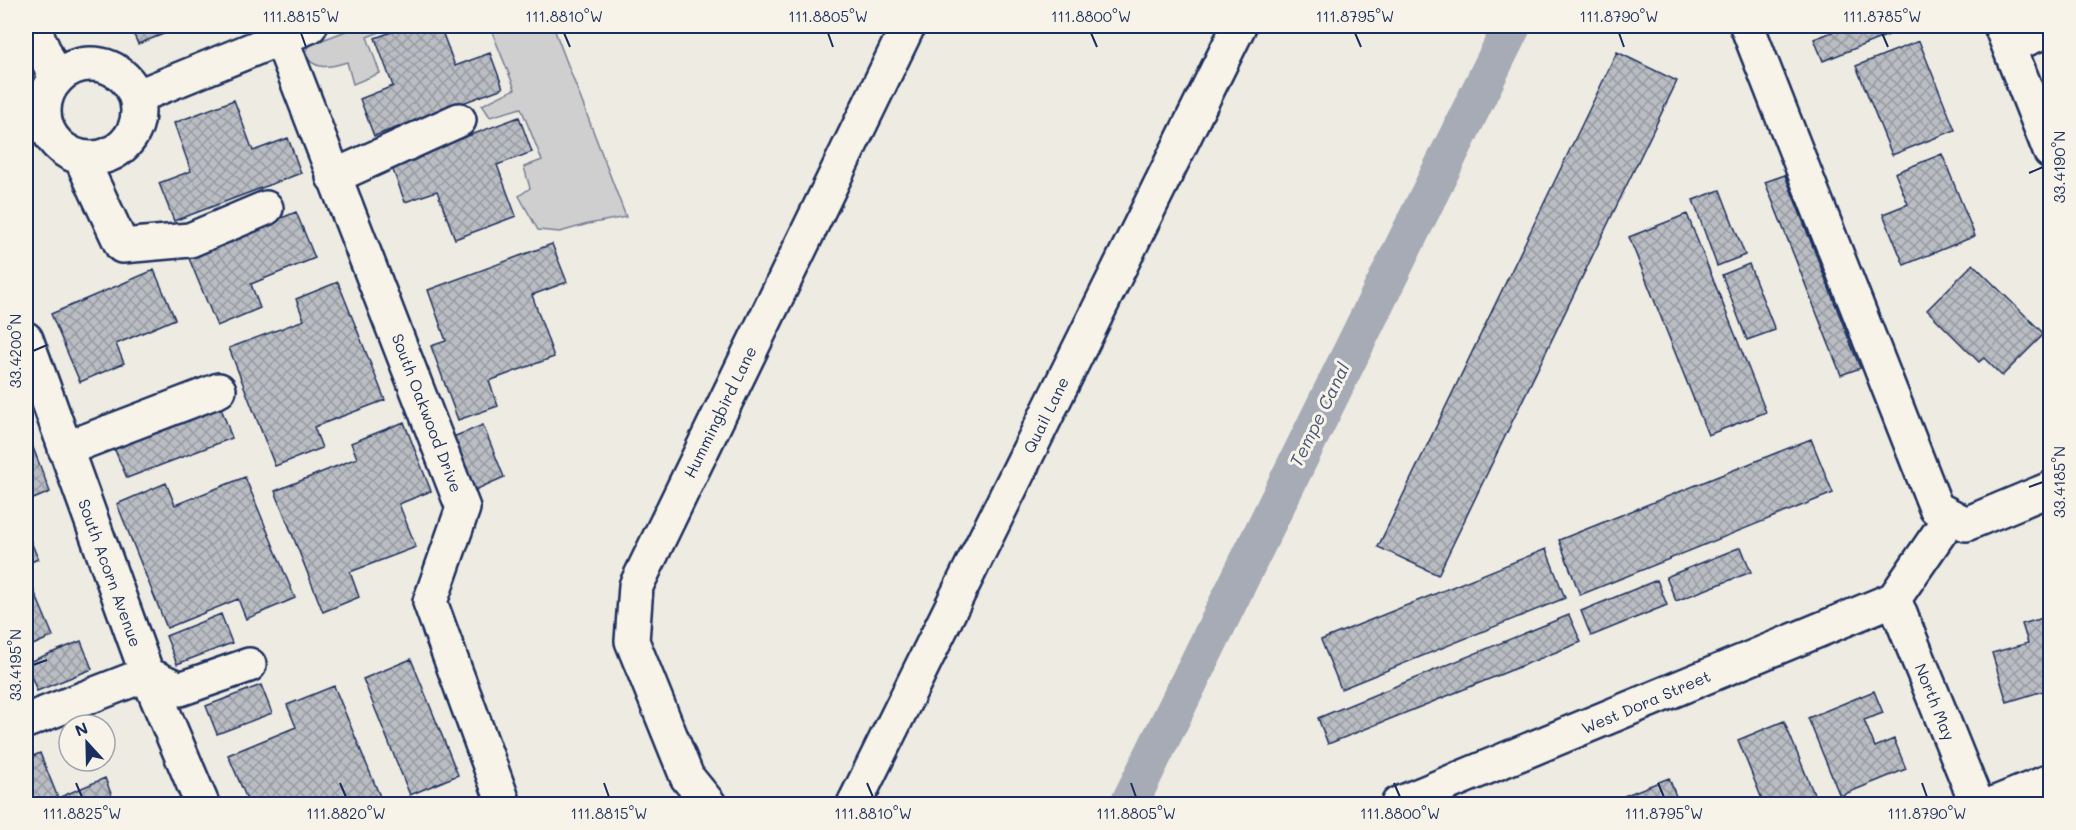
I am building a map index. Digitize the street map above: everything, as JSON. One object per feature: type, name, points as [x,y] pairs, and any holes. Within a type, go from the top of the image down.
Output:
[{"type":"street","points":[[33,26],[56,79]]},
{"type":"street","points":[[136,97],[278,31],[310,26]]},
{"type":"street","name":"Hummingbird Lane","points":[[709,804],[687,777],[632,641],[636,586],[908,26]]},
{"type":"street","name":"Quail Lane","points":[[854,804],[1239,26]]},
{"type":"street","points":[[1747,26],[1936,507],[1966,524],[2050,489]]},
{"type":"street","points":[[2050,29],[2005,36],[2050,151]]},
{"type":"street","name":"South Oakwood Drive","points":[[278,31],[463,508],[430,602],[504,804]]},
{"type":"street","points":[[94,64],[108,67],[130,84],[136,97],[137,124],[131,137],[121,148],[109,155],[81,158],[36,136],[44,118],[44,104],[48,91],[56,79],[67,70],[81,65],[94,64]]},
{"type":"street","points":[[333,177],[459,120]]},
{"type":"street","points":[[81,158],[122,246],[190,240],[266,208]]},
{"type":"street","name":"South Acorn Avenue","points":[[26,339],[147,674],[202,804]]},
{"type":"street","points":[[65,448],[219,390]]},
{"type":"street","points":[[1894,599],[1951,516]]},
{"type":"street","name":"West Dora Street","points":[[1398,804],[1894,599]]},
{"type":"street","name":"North May","points":[[1894,599],[1977,804]]},
{"type":"street","points":[[26,721],[147,674],[180,689],[249,665]]},
{"type":"street","points":[[1993,804],[2050,781]]},
{"type":"shaded area","points":[[359,26],[395,26],[367,37],[380,73],[353,84],[347,62],[334,66],[317,65],[303,53],[312,44]]},
{"type":"shaded area","points":[[458,26],[553,26],[626,217],[560,232],[538,230],[519,196],[530,188],[524,167],[542,160],[521,108],[490,117],[482,105],[515,89],[490,27]]},
{"type":"building","points":[[130,26],[184,26],[138,44]]},
{"type":"building","points":[[408,26],[440,26],[455,66],[490,53],[503,88],[374,136],[360,99],[393,86],[375,38]]},
{"type":"building","points":[[1830,26],[1911,26],[1823,61],[1814,39],[1832,32]]},
{"type":"building","points":[[1919,41],[1955,130],[1892,155],[1856,66]]},
{"type":"building","points":[[1617,52],[1677,81],[1438,575],[1378,547]]},
{"type":"building","points":[[234,100],[253,151],[288,138],[301,173],[174,221],[159,183],[191,171],[174,123]]},
{"type":"building","points":[[519,117],[532,152],[497,165],[516,216],[455,239],[437,191],[405,202],[391,165]]},
{"type":"building","points":[[1942,154],[1975,236],[1904,265],[1883,214],[1908,204],[1895,173]]},
{"type":"building","points":[[1785,175],[1860,368],[1841,375],[1765,182]]},
{"type":"building","points":[[1720,190],[1745,255],[1717,266],[1693,200]]},
{"type":"building","points":[[296,212],[315,258],[251,284],[260,308],[217,326],[188,256]]},
{"type":"building","points":[[1687,214],[1766,412],[1708,435],[1629,237]]},
{"type":"building","points":[[552,244],[567,282],[532,295],[554,357],[489,381],[498,406],[458,420],[431,346],[446,341],[428,290]]},
{"type":"building","points":[[1749,264],[1775,330],[1747,340],[1722,275]]},
{"type":"building","points":[[1973,264],[2044,334],[2002,376],[1984,358],[1979,362],[1927,310]]},
{"type":"building","points":[[154,270],[175,319],[116,344],[124,363],[80,382],[51,314]]},
{"type":"building","points":[[338,282],[385,400],[314,427],[322,448],[275,466],[229,348],[304,320],[296,299]]},
{"type":"building","points":[[221,408],[232,438],[127,478],[114,448]]},
{"type":"building","points":[[404,422],[431,491],[399,504],[416,547],[350,572],[359,597],[323,612],[275,491],[357,458],[351,443]]},
{"type":"building","points":[[483,425],[504,477],[475,490],[453,437]]},
{"type":"building","points":[[29,437],[50,492],[26,502],[26,438]]},
{"type":"building","points":[[1811,439],[1833,493],[1580,595],[1559,540]]},
{"type":"building","points":[[245,477],[295,598],[246,619],[238,599],[167,628],[117,504],[166,483],[175,505]]},
{"type":"building","points":[[26,529],[38,559],[26,564]]},
{"type":"building","points":[[1741,547],[1751,572],[1676,601],[1666,577]]},
{"type":"building","points":[[1546,549],[1565,598],[1341,689],[1321,640]]},
{"type":"building","points":[[26,572],[53,636],[26,648]]},
{"type":"building","points":[[1657,580],[1667,605],[1591,636],[1581,611]]},
{"type":"building","points":[[221,614],[232,643],[177,664],[166,636]]},
{"type":"building","points":[[1569,615],[1581,642],[1328,744],[1318,718]]},
{"type":"building","points":[[2050,616],[2050,689],[2007,702],[1992,653],[2028,643],[2022,624]]},
{"type":"building","points":[[81,641],[92,669],[37,691],[26,663]]},
{"type":"building","points":[[411,659],[458,775],[410,795],[363,679]]},
{"type":"building","points":[[261,685],[272,713],[217,734],[206,706]]},
{"type":"building","points":[[334,686],[381,799],[367,804],[249,804],[228,755],[296,727],[287,705]]},
{"type":"building","points":[[1874,691],[1883,713],[1864,720],[1875,747],[1894,739],[1906,769],[1840,796],[1808,718]]},
{"type":"building","points":[[1784,721],[1818,804],[1764,804],[1738,740]]},
{"type":"building","points":[[40,753],[58,798],[105,778],[115,804],[26,804],[26,759]]},
{"type":"building","points":[[1669,778],[1679,804],[1604,804]]},
{"type":"waterway","name":"Tempe Canal","points":[[1129,804],[1512,26]]}]
